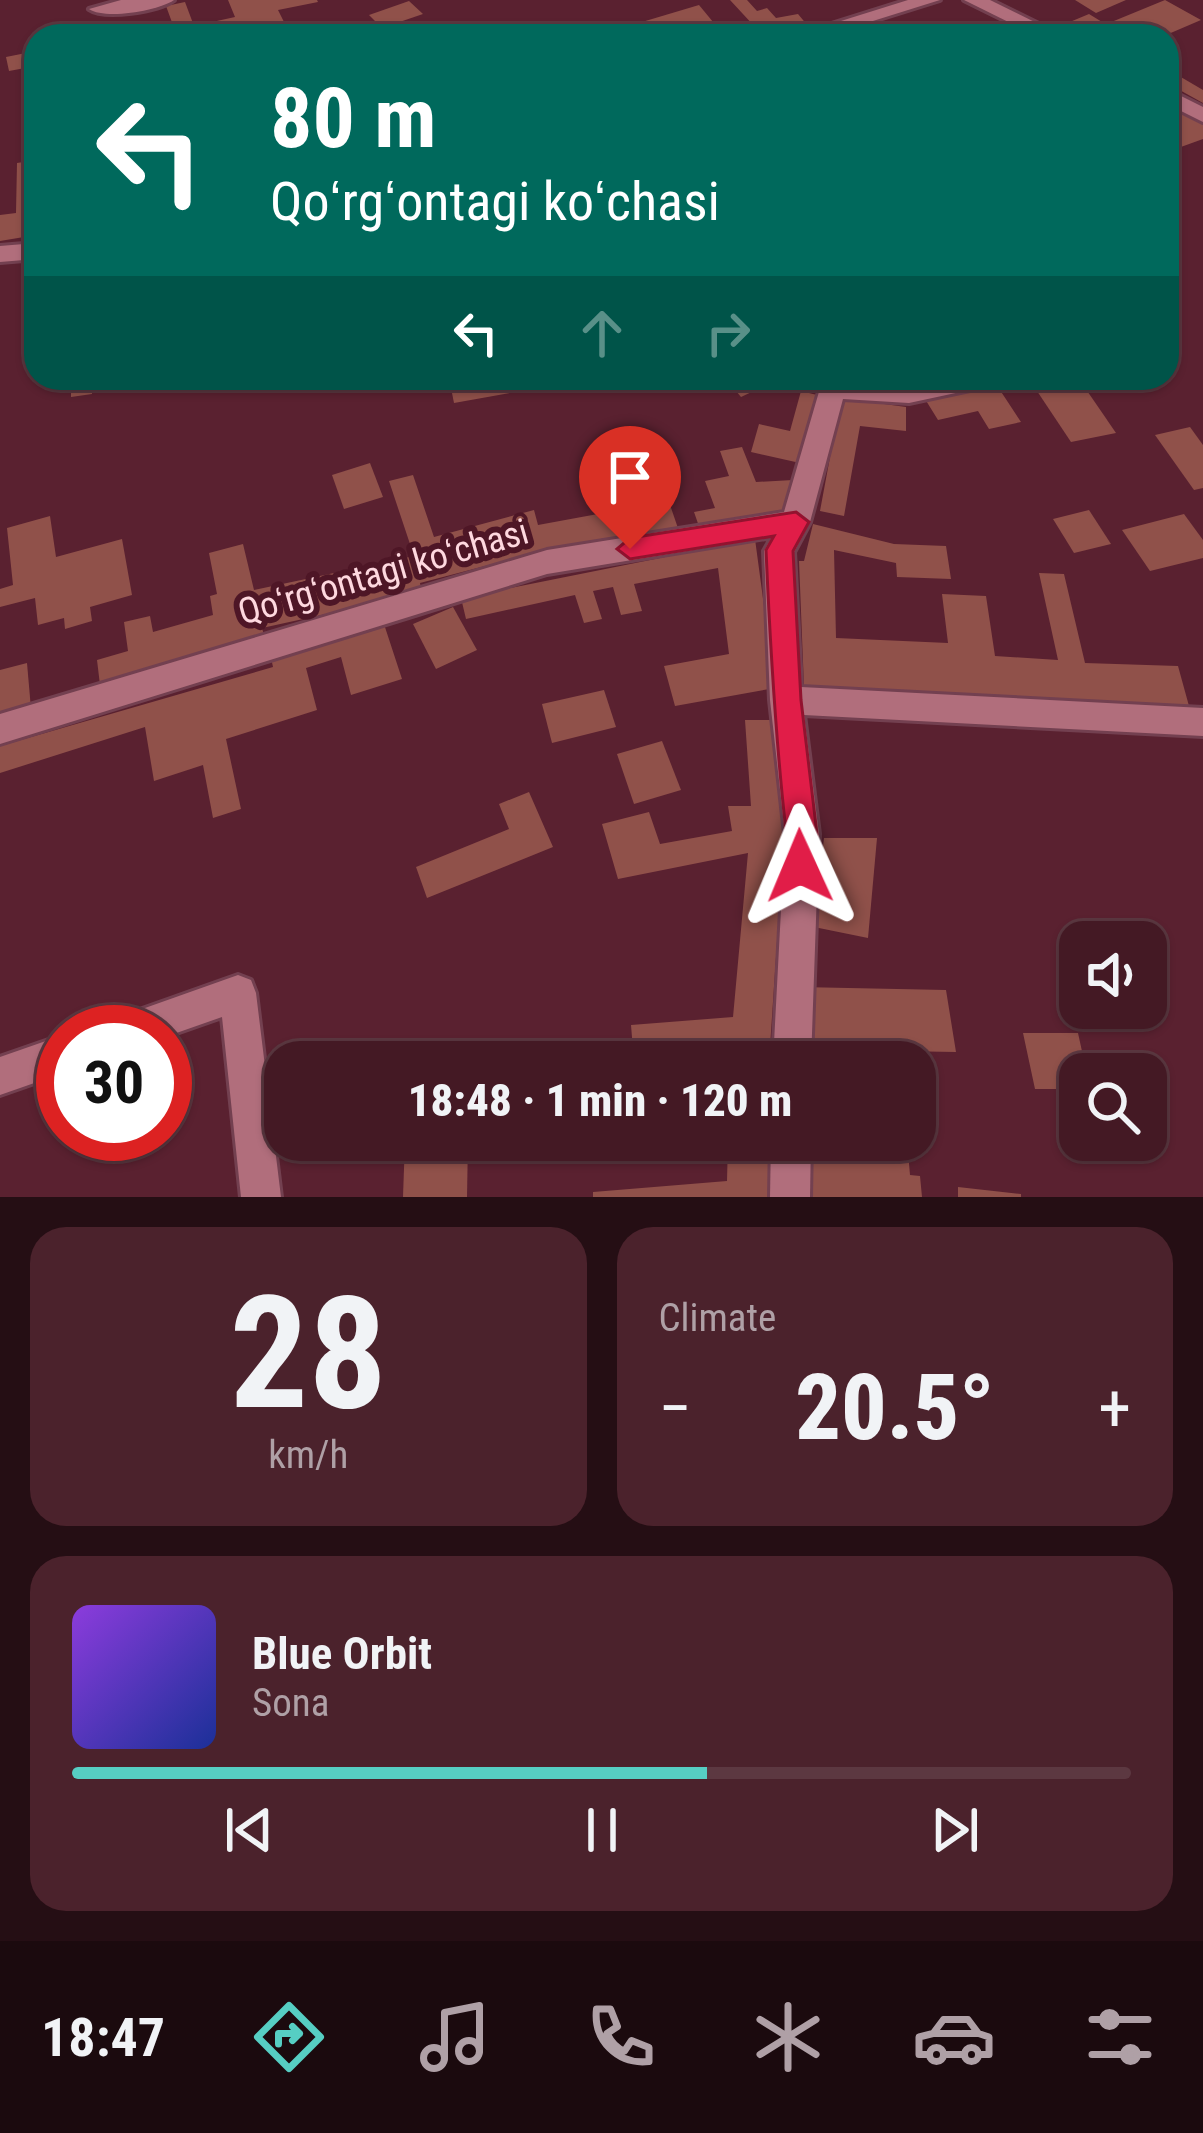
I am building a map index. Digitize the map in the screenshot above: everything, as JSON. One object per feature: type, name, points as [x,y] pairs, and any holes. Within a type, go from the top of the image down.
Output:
[{"type":"street","points":[[98,4],[164,0]]},
{"type":"street","points":[[845,24],[930,0]]},
{"type":"street","points":[[974,0],[1027,24]]},
{"type":"street","points":[[794,1041],[802,834],[786,700],[779,550],[796,522],[832,390]]},
{"type":"street","points":[[859,390],[887,398],[926,390]]},
{"type":"street","name":"Qoʻrgʻontagi koʻchasi","points":[[0,729],[547,562],[796,522]]},
{"type":"street","points":[[786,700],[1203,722]]},
{"type":"street","points":[[192,1010],[238,994],[261,1197]]},
{"type":"street","points":[[0,1076],[36,1063]]},
{"type":"street","points":[[790,1197],[791,1161]]},
{"type":"building","points":[[228,0],[318,2],[278,10],[285,24],[203,24],[235,17]]},
{"type":"building","points":[[730,0],[747,0],[757,11],[767,8],[776,18],[798,14],[806,24],[752,24]]},
{"type":"building","points":[[1075,0],[1126,0],[1096,13]]},
{"type":"building","points":[[1165,0],[1201,20],[1179,29],[1179,24],[1109,23]]},
{"type":"building","points":[[409,1],[423,14],[394,24],[378,24],[369,15]]},
{"type":"building","points":[[185,2],[193,24],[173,24],[166,6]]},
{"type":"building","points":[[699,5],[715,24],[644,24]]},
{"type":"building","points":[[1089,14],[1106,24],[1065,24]]},
{"type":"building","points":[[24,53],[24,68],[9,71],[6,57]]},
{"type":"building","points":[[1179,76],[1203,90],[1203,103],[1179,90]]},
{"type":"building","points":[[1179,108],[1203,121],[1203,139],[1179,148]]},
{"type":"building","points":[[24,162],[24,237],[0,241],[0,215],[16,213],[17,163]]},
{"type":"building","points":[[71,390],[92,390],[92,394],[71,397]]},
{"type":"building","points":[[451,390],[521,391],[454,403]]},
{"type":"building","points":[[968,390],[1000,390],[1021,422],[989,429],[978,411],[938,420],[925,399]]},
{"type":"building","points":[[1036,390],[1087,390],[1116,433],[1071,442]]},
{"type":"building","points":[[801,391],[817,395],[800,463],[751,452],[759,424],[790,431]]},
{"type":"building","points":[[841,398],[906,407],[906,431],[860,426],[844,516],[820,511]]},
{"type":"building","points":[[1190,427],[1203,445],[1203,488],[1194,490],[1155,435]]},
{"type":"building","points":[[631,429],[655,504],[669,502],[680,534],[548,558],[546,550],[420,583],[422,593],[262,628],[264,635],[221,651],[100,685],[97,660],[128,651],[124,622],[150,616],[153,632],[213,615],[210,596],[217,594],[209,553],[243,544],[254,590],[414,556],[389,481],[413,475],[434,537],[534,510],[538,525],[625,509],[603,434]]},
{"type":"building","points":[[742,447],[756,482],[793,480],[786,520],[702,535],[694,512],[715,508],[705,481],[729,476],[720,451]]},
{"type":"building","points":[[370,463],[383,497],[344,509],[332,475]]},
{"type":"building","points":[[1089,510],[1111,544],[1074,553],[1053,519]]},
{"type":"building","points":[[1184,514],[1203,540],[1203,558],[1150,571],[1122,530]]},
{"type":"building","points":[[50,516],[56,557],[122,539],[132,595],[90,607],[92,621],[65,629],[64,618],[38,625],[35,598],[0,607],[0,589],[13,585],[7,528]]},
{"type":"building","points":[[813,524],[894,544],[946,546],[951,579],[897,577],[896,563],[834,550],[836,638],[948,643],[942,594],[986,596],[995,656],[1058,660],[1039,573],[1064,574],[1085,663],[1178,666],[1189,706],[804,687],[799,561],[804,561]]},
{"type":"building","points":[[755,539],[775,688],[675,706],[664,666],[729,654],[718,568],[634,584],[642,611],[621,615],[613,587],[593,591],[602,619],[584,623],[575,595],[466,619],[461,598]]},
{"type":"building","points":[[453,607],[477,650],[436,669],[413,624]]},
{"type":"building","points":[[382,618],[402,679],[351,695],[341,657],[306,668],[317,710],[226,739],[241,809],[213,818],[203,765],[154,781],[145,727],[0,773],[0,746],[273,667],[270,653]]},
{"type":"building","points":[[27,663],[31,709],[0,718],[0,670]]},
{"type":"building","points":[[604,690],[616,727],[552,743],[542,704]]},
{"type":"building","points":[[745,720],[778,720],[786,806],[770,1041],[632,1041],[631,1025],[733,1017],[748,853],[618,879],[602,824],[649,812],[660,844],[732,831],[728,806],[751,806]]},
{"type":"building","points":[[662,741],[681,790],[634,804],[617,754]]},
{"type":"building","points":[[529,792],[553,847],[427,898],[416,867],[509,829],[499,804]]},
{"type":"building","points":[[824,838],[877,838],[868,938],[814,927]]},
{"type":"building","points":[[800,987],[946,990],[956,1052],[936,1052],[936,1041],[802,1041]]},
{"type":"building","points":[[1023,1033],[1078,1033],[1082,1053],[1059,1053],[1059,1089],[1035,1089]]},
{"type":"building","points":[[404,1161],[468,1161],[467,1197],[403,1197]]},
{"type":"building","points":[[727,1161],[770,1161],[771,1197],[593,1197],[593,1192],[727,1181]]},
{"type":"building","points":[[807,1161],[909,1161],[910,1175],[920,1176],[922,1197],[808,1197]]},
{"type":"building","points":[[958,1187],[1021,1194],[1021,1197],[958,1197]]},
{"type":"route","points":[[630,549],[796,522],[779,550],[786,700],[802,834],[800,866]]}]
